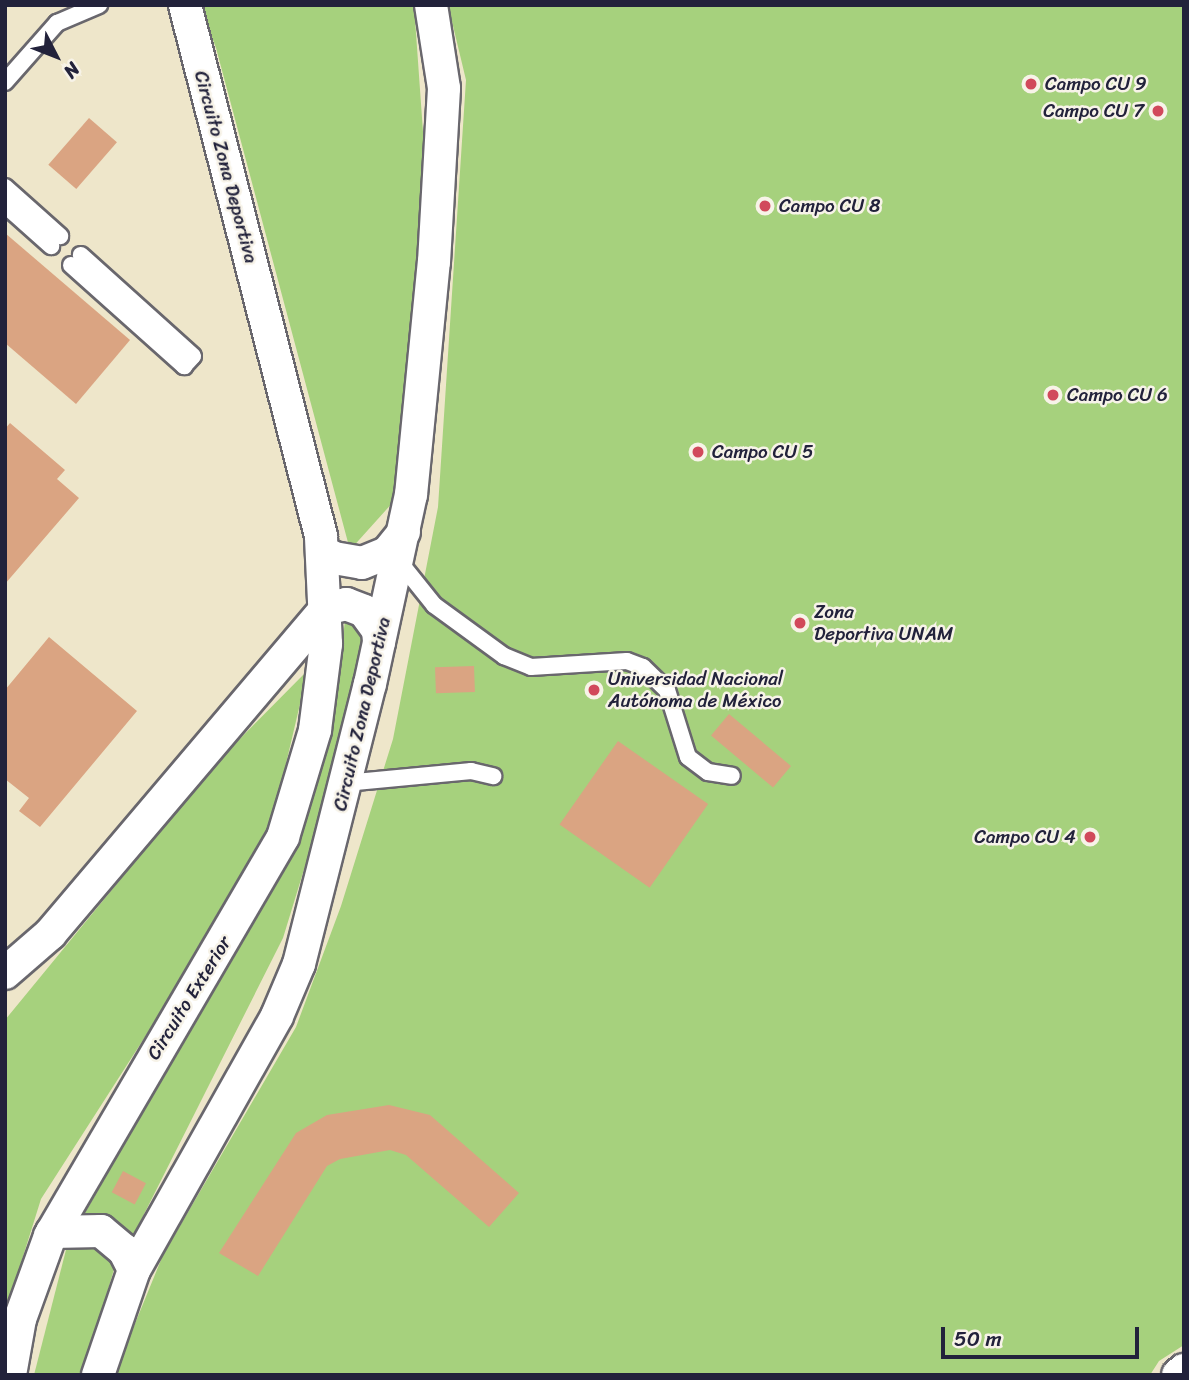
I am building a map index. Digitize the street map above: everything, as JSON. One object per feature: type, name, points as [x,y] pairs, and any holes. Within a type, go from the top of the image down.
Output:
[{"type":"street","name":"Circuito Zona Deportiva","points":[[185,5],[322,551],[326,609]]},
{"type":"street","name":"Circuito Zona Deportiva","points":[[98,1375],[134,1270],[277,1016],[299,964],[345,783],[401,546],[434,261],[444,88],[430,5]]},
{"type":"street","points":[[322,551],[334,558],[362,563],[401,546]]},
{"type":"street","points":[[5,973],[50,934],[326,609],[346,604],[364,611],[378,630],[379,642]]},
{"type":"street","name":"Circuito Exterior","points":[[9,1375],[20,1320],[52,1232],[283,837],[315,730],[326,609]]},
{"type":"street","points":[[52,1232],[101,1231],[124,1250],[134,1270]]},
{"type":"street","points":[[1178,1375],[1184,1370]]},
{"type":"lane","points":[[5,82],[57,23],[99,5]]},
{"type":"lane","points":[[5,187],[55,241],[5,205]]},
{"type":"lane","points":[[76,260],[193,356],[184,366],[76,260]]},
{"type":"lane","points":[[401,546],[441,611],[504,656],[531,667],[627,661],[643,667],[670,697],[688,757],[708,772],[732,776]]},
{"type":"lane","points":[[345,783],[471,771],[493,776]]},
{"type":"lane","points":[[5,985],[50,934]]},
{"type":"green space","points":[[200,5],[414,5],[425,160],[395,500],[350,550],[216,48]]},
{"type":"green space","name":"Zona Deportiva UNAM","points":[[448,5],[1184,5],[1184,1345],[1159,1361],[1150,1375],[114,1375],[163,1255],[296,1027],[341,906],[393,739],[438,507],[466,80]]},
{"type":"green space","points":[[345,620],[366,628],[321,814],[283,938],[130,1242],[82,1218],[290,855],[307,817],[332,736]]},
{"type":"green space","points":[[308,670],[273,819],[184,976],[41,1199],[5,1314],[5,1020],[216,763]]},
{"type":"green space","points":[[83,1237],[117,1259],[83,1375],[34,1375],[68,1242]]},
{"type":"building","points":[[89,118],[117,142],[76,189],[48,165]]},
{"type":"building","points":[[5,233],[130,340],[76,404],[5,343]]},
{"type":"building","points":[[10,423],[65,470],[57,479],[79,498],[5,584],[5,429]]},
{"type":"building","points":[[49,637],[137,711],[40,827],[19,811],[29,798],[5,779],[5,690]]},
{"type":"building","points":[[474,666],[475,692],[436,693],[435,667]]},
{"type":"building","points":[[729,714],[791,766],[773,788],[711,735]]},
{"type":"building","points":[[618,741],[708,804],[650,888],[559,825]]},
{"type":"building","points":[[389,1105],[430,1115],[519,1193],[489,1227],[406,1155],[390,1150],[340,1159],[327,1166],[258,1276],[219,1253],[296,1133],[327,1115]]},
{"type":"building","points":[[123,1171],[146,1183],[135,1204],[112,1192]]},
{"type":"place","name":"Campo CU 9","points":[[1031,84]]},
{"type":"place","name":"Campo CU 7","points":[[1158,111]]},
{"type":"place","name":"Campo CU 8","points":[[765,206]]},
{"type":"place","name":"Campo CU 6","points":[[1053,395]]},
{"type":"place","name":"Campo CU 5","points":[[698,452]]},
{"type":"place","name":"Zona Deportiva UNAM","points":[[800,623]]},
{"type":"place","name":"Universidad Nacional Autónoma de México","points":[[594,690]]},
{"type":"place","name":"Campo CU 4","points":[[1090,837]]}]
